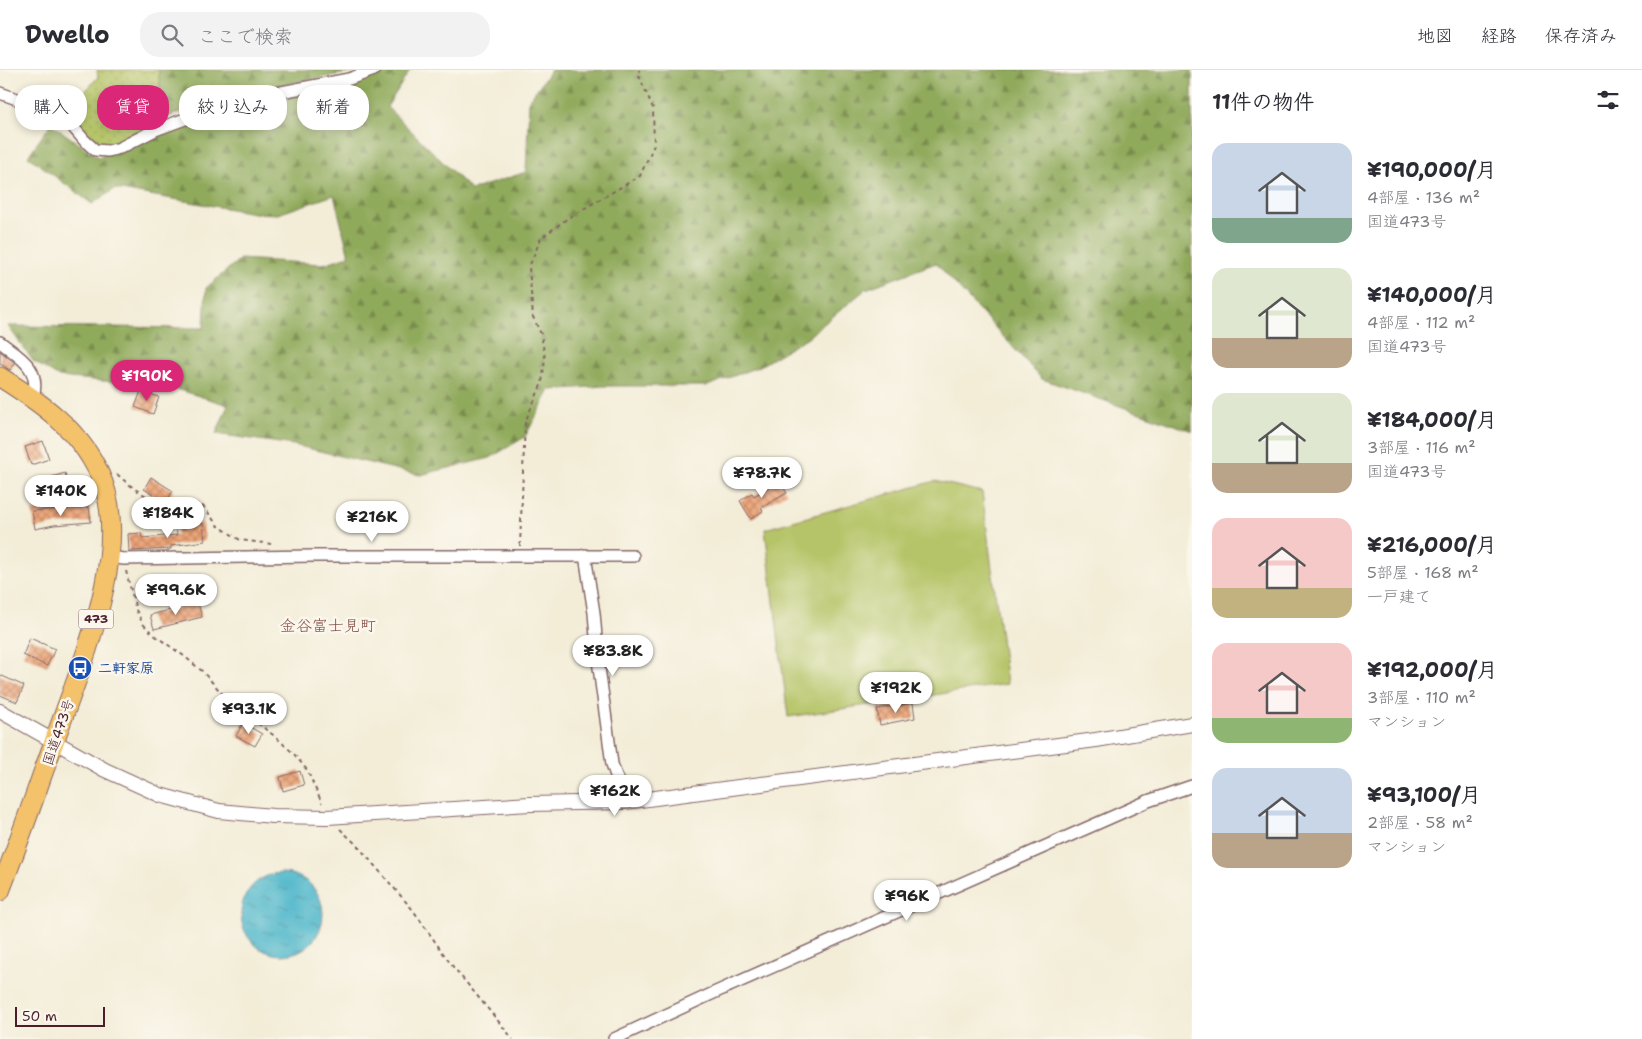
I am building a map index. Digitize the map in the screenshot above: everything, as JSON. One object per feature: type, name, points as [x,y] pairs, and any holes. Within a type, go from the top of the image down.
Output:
[{"type":"highway","name":"国道473号","points":[[0,378],[33,398],[69,428],[86,450],[100,474],[109,503],[110,529],[116,558],[80,668],[0,891]]},
{"type":"street","points":[[0,93],[59,114],[96,150],[108,151],[120,148],[155,130],[234,101],[349,79],[374,70]]},
{"type":"street","points":[[0,342],[27,362],[36,381],[33,398]]},
{"type":"street","points":[[586,555],[612,764],[625,802]]},
{"type":"street","points":[[116,558],[633,556]]},
{"type":"street","points":[[0,711],[105,770],[160,795],[219,811],[273,816],[327,817],[530,804],[625,802],[1096,740],[1192,724]]},
{"type":"street","points":[[614,1039],[718,991],[1148,801],[1192,786]]},
{"type":"path","points":[[520,556],[525,422],[542,383],[546,358],[541,334],[533,317],[529,267],[541,238],[568,218],[640,176],[654,145],[653,108],[639,76],[639,70]]},
{"type":"path","points":[[117,475],[130,487],[148,498],[169,507],[188,502],[201,505],[217,525],[240,540],[279,545]]},
{"type":"path","points":[[116,558],[143,624],[154,635],[202,671],[228,700],[277,738],[294,754],[307,770],[327,817],[356,844],[412,910],[450,963],[513,1039]]},
{"type":"green space","points":[[97,70],[159,70],[160,85],[97,85],[97,130],[148,130],[122,143],[99,144],[85,130],[87,130],[87,89],[98,77]]},
{"type":"green space","points":[[159,70],[363,70],[282,85],[179,85],[179,113],[169,116],[169,85],[160,85]]},
{"type":"green space","points":[[381,70],[410,70],[387,107],[471,190],[526,172],[529,100],[551,70],[1192,70],[1192,431],[1042,379],[936,263],[866,289],[808,337],[760,366],[707,386],[604,386],[550,390],[525,437],[490,458],[420,475],[294,445],[216,434],[228,405],[170,387],[59,377],[33,361],[8,326],[204,328],[206,288],[240,259],[323,264],[349,256],[334,195],[278,214],[254,213],[115,189],[92,204],[28,156],[47,130],[60,130],[98,157],[179,129],[287,130],[287,97],[297,94],[297,130],[369,130],[369,85],[337,85],[359,83]]},
{"type":"green space","points":[[935,481],[982,492],[1007,684],[788,717],[765,529]]},
{"type":"water","points":[[282,873],[298,876],[311,885],[320,898],[323,914],[320,930],[311,943],[298,952],[282,955],[266,952],[253,943],[244,930],[241,914],[244,898],[253,885],[266,876]]},
{"type":"building","points":[[0,351],[15,363],[10,370],[0,364]]},
{"type":"building","points":[[141,391],[159,397],[153,414],[135,407]]},
{"type":"building","points":[[43,441],[49,459],[31,465],[25,447]]},
{"type":"building","points":[[65,473],[69,488],[50,494],[45,479]]},
{"type":"building","points":[[151,477],[173,491],[166,502],[144,489]]},
{"type":"building","points":[[779,481],[787,493],[761,508],[763,511],[751,519],[740,501],[752,493],[754,496]]},
{"type":"building","points":[[89,507],[91,522],[54,525],[35,529],[32,511]]},
{"type":"building","points":[[203,523],[205,541],[171,546],[171,549],[129,551],[128,534],[141,533],[142,538],[177,535],[176,527]]},
{"type":"building","points":[[198,603],[202,617],[154,629],[150,615]]},
{"type":"building","points":[[30,638],[55,649],[47,666],[23,655]]},
{"type":"building","points":[[0,675],[24,686],[17,702],[0,695]]},
{"type":"building","points":[[913,703],[915,718],[880,725],[877,709]]},
{"type":"building","points":[[243,723],[262,734],[255,746],[236,736]]},
{"type":"building","points":[[300,771],[304,785],[283,791],[280,777]]},
{"type":"place","name":"二軒家原","points":[[80,668]]},
{"type":"district","name":"金谷富士見町","points":[[328,625]]}]
